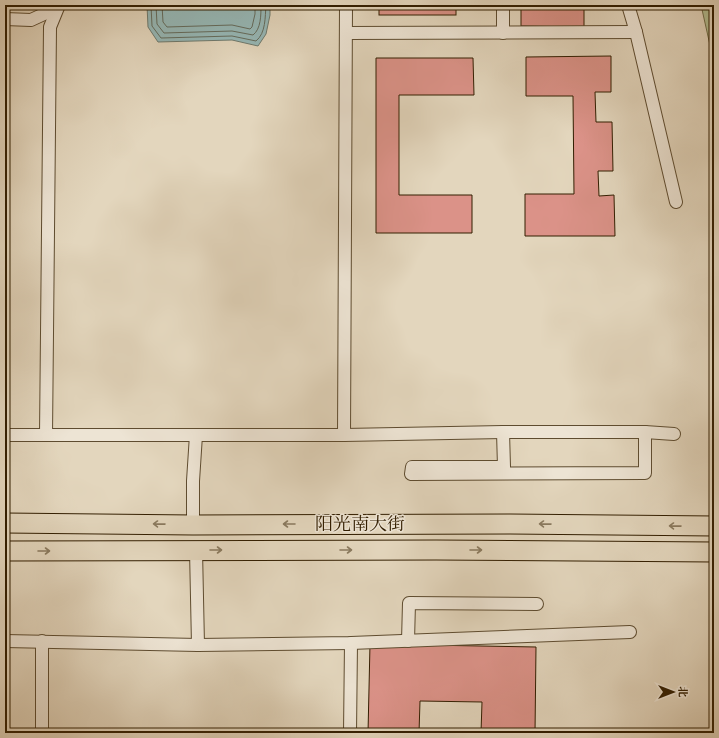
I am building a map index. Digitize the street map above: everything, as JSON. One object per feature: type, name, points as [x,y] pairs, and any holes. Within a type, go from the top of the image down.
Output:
[{"type":"main road","name":"阳光南大街","points":[[5,523],[192,525],[510,524],[714,526]]},
{"type":"main road","name":"阳光南大街","points":[[5,551],[436,550],[714,552]]},
{"type":"street","points":[[344,435],[346,5]]},
{"type":"street","points":[[503,5],[503,33]]},
{"type":"street","points":[[628,5],[636,32],[676,202]]},
{"type":"street","points":[[5,19],[31,20],[58,6]]},
{"type":"street","points":[[46,435],[50,27],[58,6]]},
{"type":"street","points":[[346,33],[636,32]]},
{"type":"street","points":[[5,435],[344,435],[503,432],[645,432],[674,434]]},
{"type":"street","points":[[503,432],[504,467],[412,467],[411,474],[645,473],[645,432]]},
{"type":"street","points":[[192,525],[196,435]]},
{"type":"street","points":[[196,550],[198,645]]},
{"type":"street","points":[[408,641],[409,602],[537,604]]},
{"type":"street","points":[[5,641],[198,645],[351,643],[630,632]]},
{"type":"street","points":[[42,641],[42,733]]},
{"type":"street","points":[[350,733],[351,643]]},
{"type":"green space","points":[[701,5],[714,5],[714,63]]},
{"type":"water","points":[[147,5],[270,5],[270,15],[266,34],[258,46],[232,40],[158,42],[148,27]]},
{"type":"building","points":[[379,5],[456,5],[456,15],[379,15]]},
{"type":"building","points":[[521,5],[584,8],[584,27],[521,26]]},
{"type":"building","points":[[611,56],[611,92],[595,92],[596,122],[612,122],[613,171],[598,171],[599,196],[614,195],[615,236],[525,236],[525,194],[574,194],[573,96],[526,96],[526,57]]},
{"type":"building","points":[[376,58],[473,58],[474,95],[399,95],[399,195],[472,195],[472,233],[376,233]]},
{"type":"building","points":[[370,644],[536,647],[535,733],[481,733],[482,702],[420,701],[419,733],[368,733]]}]
